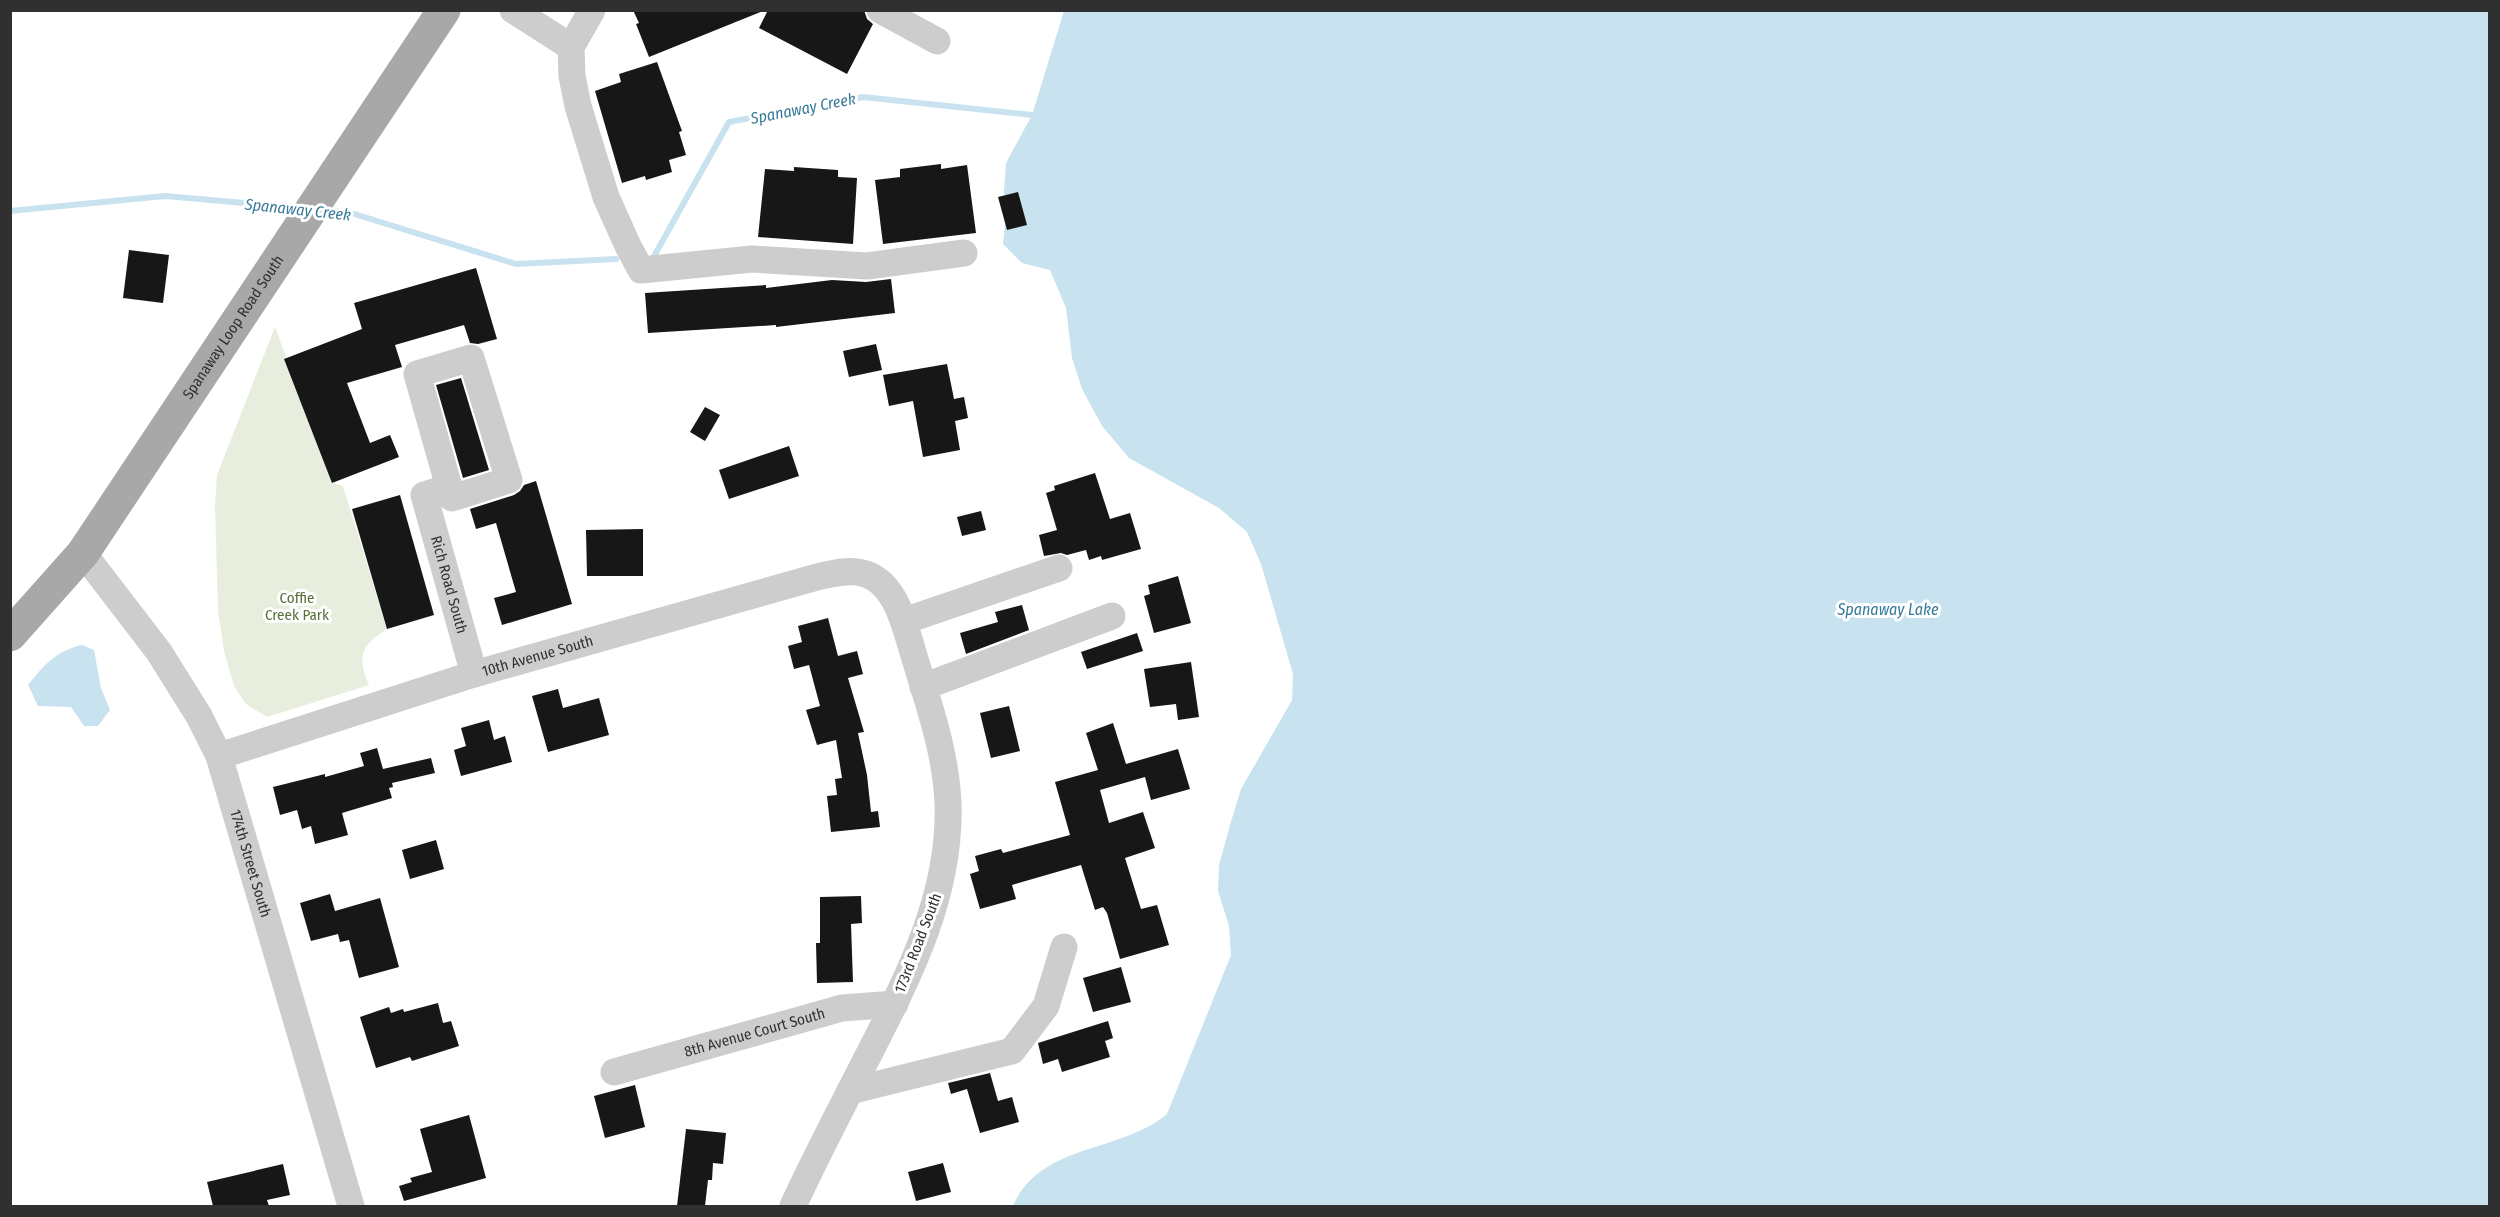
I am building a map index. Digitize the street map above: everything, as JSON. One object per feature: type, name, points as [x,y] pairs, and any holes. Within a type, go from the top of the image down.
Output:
[{"type":"main road","name":"Spanaway Loop Road South","points":[[10,635],[83,553],[444,10]]},
{"type":"street","points":[[513,10],[571,47]]},
{"type":"street","points":[[592,10],[571,47],[572,76],[606,197],[641,270],[752,259],[867,266],[964,253]]},
{"type":"street","points":[[880,10],[938,41]]},
{"type":"street","points":[[471,358],[509,480],[452,498],[449,487],[417,374],[471,358]]},
{"type":"street","name":"Rich Road South","points":[[449,487],[424,495],[474,674]]},
{"type":"street","name":"174th Street South","points":[[83,553],[159,652],[199,716],[219,756],[351,1206]]},
{"type":"street","points":[[904,621],[1059,568]]},
{"type":"street","name":"10th Avenue South","points":[[219,756],[474,674],[817,577],[861,572]]},
{"type":"street","name":"173rd Road South","points":[[793,1206],[914,962],[940,890],[946,843],[948,804],[944,765],[934,719],[904,621],[893,598],[883,585],[873,577],[861,572]]},
{"type":"street","points":[[923,687],[1112,616]]},
{"type":"street","points":[[850,1091],[1012,1051],[1046,1006],[1064,947]]},
{"type":"street","name":"8th Avenue Court South","points":[[614,1072],[842,1008],[895,1004]]},
{"type":"green space","name":"Coffie Creek Park","points":[[275,327],[332,483],[343,486],[387,629],[371,641],[363,653],[363,667],[369,685],[267,717],[246,704],[234,686],[224,651],[218,611],[215,505],[217,475]]},
{"type":"water","name":"Spanaway Lake","points":[[1064,11],[2489,11],[2489,1206],[1013,1206],[1025,1186],[1042,1171],[1061,1159],[1127,1136],[1148,1127],[1167,1114],[1231,955],[1229,926],[1218,891],[1219,865],[1230,825],[1241,789],[1292,700],[1293,674],[1261,564],[1247,532],[1219,508],[1129,458],[1102,426],[1082,389],[1072,358],[1066,308],[1050,270],[1022,263],[1003,244],[1006,212],[1004,192],[1006,163],[1032,115]]},
{"type":"water","points":[[82,645],[94,650],[101,688],[110,710],[98,726],[84,726],[71,707],[38,706],[28,685],[51,660],[73,647]]},
{"type":"building","points":[[633,10],[763,10],[763,11],[649,57]]},
{"type":"building","points":[[768,10],[864,10],[867,19],[873,24],[847,74],[759,28]]},
{"type":"building","points":[[657,62],[682,131],[679,132],[686,155],[669,160],[672,172],[646,180],[645,176],[622,183],[595,91],[621,82],[619,74]]},
{"type":"building","points":[[941,164],[941,169],[967,165],[976,233],[883,244],[875,180],[900,177],[900,169]]},
{"type":"building","points":[[794,167],[838,170],[838,177],[857,178],[853,244],[758,237],[765,169],[794,171]]},
{"type":"building","points":[[1018,192],[1027,225],[1007,230],[998,197]]},
{"type":"building","points":[[129,250],[169,255],[163,303],[123,298]]},
{"type":"building","points":[[476,268],[497,339],[478,344],[470,343],[464,325],[395,345],[402,367],[347,383],[370,443],[390,435],[399,457],[332,483],[284,359],[362,329],[354,303]]},
{"type":"building","points":[[891,279],[895,313],[776,327],[776,325],[648,333],[645,293],[766,285],[766,288],[832,280],[866,282]]},
{"type":"building","points":[[876,344],[882,370],[849,377],[843,351]]},
{"type":"building","points":[[947,364],[954,399],[964,397],[968,418],[955,421],[960,450],[923,457],[913,401],[889,406],[883,375]]},
{"type":"building","points":[[461,378],[489,470],[463,478],[436,385]]},
{"type":"building","points":[[705,407],[720,415],[705,441],[690,432]]},
{"type":"building","points":[[789,446],[799,476],[729,499],[719,470]]},
{"type":"building","points":[[1095,473],[1110,519],[1130,513],[1141,549],[1102,560],[1101,556],[1089,560],[1086,550],[1067,555],[1061,553],[1044,556],[1039,535],[1057,530],[1046,493],[1055,490],[1054,486]]},
{"type":"building","points":[[536,481],[572,604],[502,625],[494,598],[516,592],[496,523],[476,529],[470,509],[514,495],[524,485]]},
{"type":"building","points":[[400,495],[434,615],[387,629],[352,509]]},
{"type":"building","points":[[981,511],[986,530],[962,536],[957,517]]},
{"type":"building","points":[[643,529],[643,576],[587,576],[586,530]]},
{"type":"building","points":[[1178,576],[1191,623],[1154,633],[1144,596],[1150,594],[1148,585]]},
{"type":"building","points":[[1022,605],[1029,630],[966,654],[960,633],[998,622],[995,612]]},
{"type":"building","points":[[828,618],[838,656],[857,651],[863,674],[848,678],[864,732],[858,733],[867,775],[871,812],[878,811],[880,827],[831,832],[827,796],[837,795],[835,779],[842,778],[836,740],[817,745],[806,710],[820,706],[809,665],[794,669],[788,646],[802,642],[798,626]]},
{"type":"building","points":[[1137,633],[1143,651],[1087,669],[1081,652]]},
{"type":"building","points":[[1191,662],[1199,717],[1178,720],[1176,704],[1150,707],[1144,669]]},
{"type":"building","points":[[558,689],[563,708],[599,698],[609,735],[548,752],[532,696]]},
{"type":"building","points":[[1009,706],[1020,751],[991,758],[980,713]]},
{"type":"building","points":[[489,720],[494,740],[505,736],[512,762],[461,776],[454,750],[466,746],[461,728]]},
{"type":"building","points":[[1113,723],[1126,764],[1178,749],[1190,789],[1151,800],[1145,777],[1100,790],[1109,823],[1143,812],[1155,848],[1125,858],[1141,909],[1157,905],[1169,945],[1120,959],[1107,913],[1103,907],[1095,910],[1081,865],[1012,885],[1016,899],[980,909],[970,874],[979,871],[975,856],[1001,849],[1003,853],[1070,835],[1055,782],[1098,770],[1086,733]]},
{"type":"building","points":[[377,748],[383,769],[431,758],[435,773],[392,783],[393,787],[389,788],[392,798],[342,813],[348,835],[315,844],[311,826],[302,829],[297,810],[280,815],[273,787],[325,774],[325,777],[364,766],[360,753]]},
{"type":"building","points":[[436,840],[444,869],[410,879],[402,850]]},
{"type":"building","points":[[330,894],[335,911],[380,898],[399,967],[359,978],[349,940],[340,942],[338,934],[311,941],[300,903]]},
{"type":"building","points":[[861,896],[862,923],[851,924],[853,982],[817,983],[816,943],[820,943],[820,897]]},
{"type":"building","points":[[1121,967],[1131,1002],[1093,1012],[1083,978]]},
{"type":"building","points":[[438,1003],[443,1023],[451,1021],[459,1046],[412,1061],[410,1057],[376,1068],[360,1017],[389,1007],[391,1013],[403,1009],[404,1012]]},
{"type":"building","points":[[1108,1021],[1113,1038],[1105,1041],[1110,1057],[1062,1072],[1058,1059],[1043,1064],[1038,1043]]},
{"type":"building","points":[[990,1073],[998,1101],[1012,1097],[1019,1122],[980,1133],[967,1089],[951,1094],[948,1083]]},
{"type":"building","points":[[635,1085],[645,1127],[605,1138],[594,1096]]},
{"type":"building","points":[[469,1115],[486,1178],[404,1201],[399,1186],[412,1182],[410,1178],[432,1172],[420,1129]]},
{"type":"building","points":[[686,1129],[726,1133],[723,1164],[713,1163],[712,1180],[708,1180],[705,1206],[677,1206]]},
{"type":"building","points":[[943,1163],[951,1192],[916,1201],[908,1172]]},
{"type":"building","points":[[283,1164],[290,1195],[267,1200],[269,1206],[213,1206],[207,1182]]},
{"type":"waterway","name":"Spanaway Creek","points":[[653,258],[729,122],[863,97],[1032,115]]},
{"type":"waterway","name":"Spanaway Creek","points":[[10,211],[165,196],[300,208]]},
{"type":"waterway","name":"Spanaway Creek","points":[[325,210],[348,212],[516,264],[616,259]]}]
